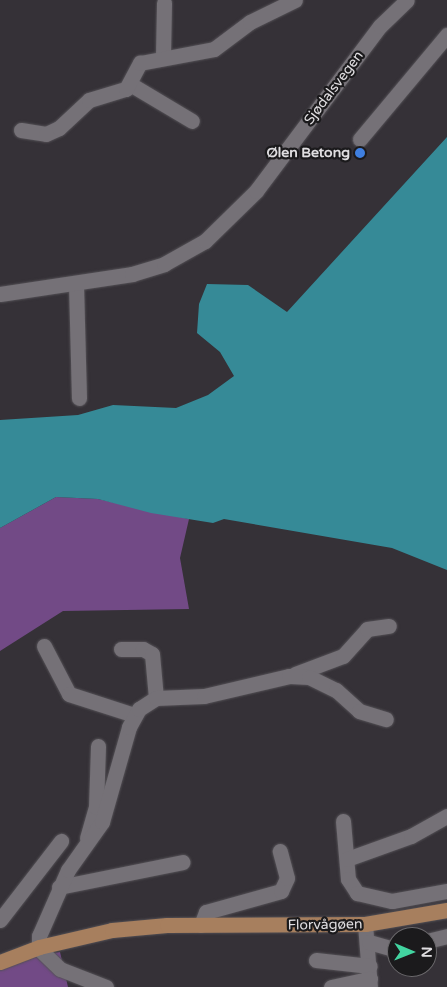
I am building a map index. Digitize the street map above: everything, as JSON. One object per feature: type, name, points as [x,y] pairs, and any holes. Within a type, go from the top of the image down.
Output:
[{"type":"main road","name":"Florvågøen","points":[[0,962],[39,947],[112,930],[202,925],[364,924],[447,910]]},
{"type":"street","points":[[21,130],[46,134],[67,123],[88,100],[119,93],[130,84],[140,63],[163,56],[214,49],[250,22],[295,0]]},
{"type":"street","name":"Sjødalsvegen","points":[[0,294],[76,284],[164,264],[188,253],[222,226],[256,191],[380,26],[407,0]]},
{"type":"street","points":[[163,56],[164,3]]},
{"type":"street","points":[[360,139],[447,35]]},
{"type":"street","points":[[130,84],[192,121]]},
{"type":"street","points":[[76,284],[79,398]]},
{"type":"street","points":[[106,987],[60,969],[39,947],[42,922],[59,887],[102,822],[134,715],[156,698],[204,696],[289,676],[343,656],[367,629],[389,626]]},
{"type":"street","points":[[44,646],[69,694],[134,715]]},
{"type":"street","points":[[121,649],[143,649],[152,654],[156,698]]},
{"type":"street","points":[[289,676],[319,680],[359,711],[386,719]]},
{"type":"street","points":[[86,847],[96,807],[98,746]]},
{"type":"street","points":[[347,859],[411,836],[447,816]]},
{"type":"street","name":"Florvågøen","points":[[343,821],[350,886],[366,898],[392,901],[447,891]]},
{"type":"street","points":[[0,920],[61,841]]},
{"type":"street","points":[[202,925],[206,912],[280,891],[286,878],[280,851]]},
{"type":"street","points":[[59,887],[183,862]]},
{"type":"street","points":[[364,924],[369,942],[370,978]]},
{"type":"street","points":[[369,942],[387,947]]},
{"type":"street","points":[[316,960],[370,978]]},
{"type":"street","points":[[331,987],[370,978]]},
{"type":"shaded area","points":[[56,497],[98,499],[189,519],[180,558],[189,609],[63,611],[0,651],[0,528]]},
{"type":"shaded area","points":[[60,952],[68,987],[0,987],[0,962]]},
{"type":"water","points":[[447,137],[447,570],[392,548],[224,519],[213,523],[151,513],[98,499],[56,497],[0,528],[0,420],[78,415],[113,405],[176,408],[208,395],[234,376],[220,352],[197,333],[199,304],[207,284],[248,285],[287,312]]},
{"type":"place","name":"Ølen Betong","points":[[360,153]]}]
